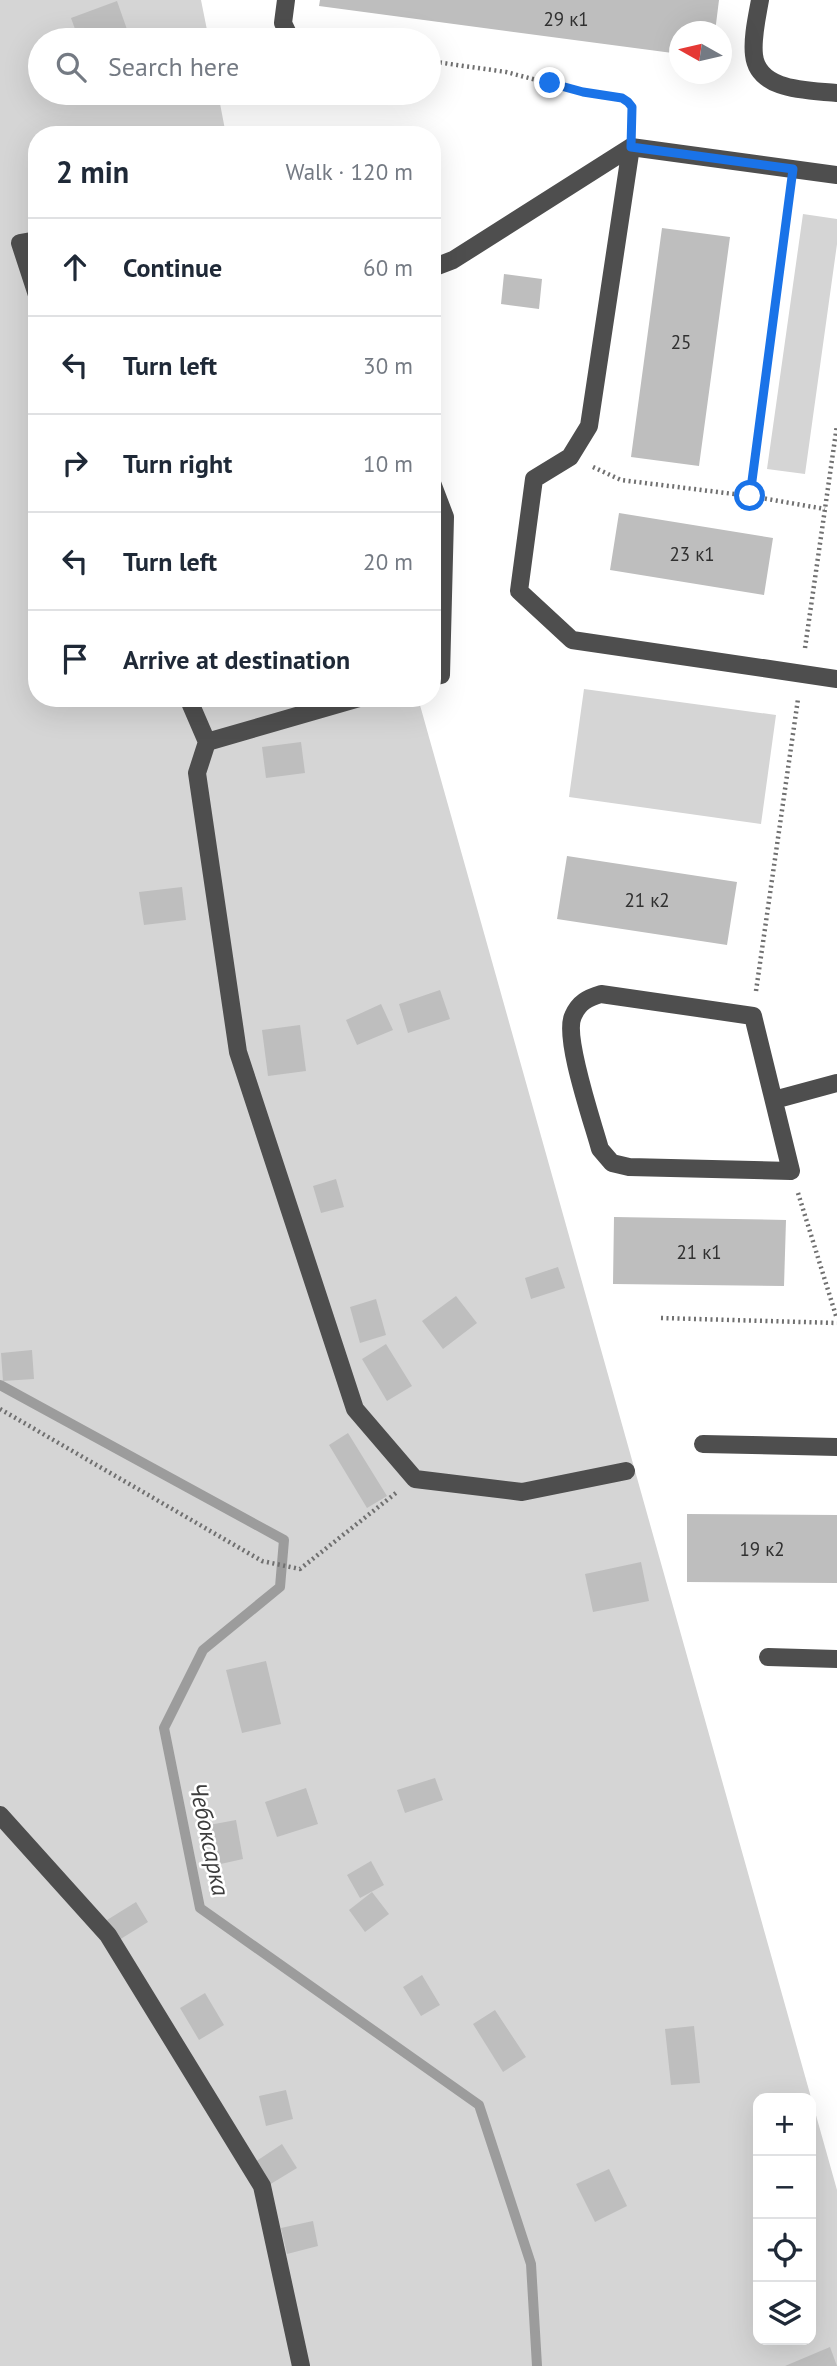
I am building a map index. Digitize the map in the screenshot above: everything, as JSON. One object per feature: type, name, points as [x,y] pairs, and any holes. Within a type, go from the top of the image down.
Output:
[{"type":"lane","points":[[285,28],[283,23],[286,0]]},
{"type":"lane","points":[[760,0],[754,57],[760,71],[769,80],[785,86],[837,93]]},
{"type":"lane","points":[[631,147],[589,426],[570,457],[534,480],[519,591],[572,640],[837,678]]},
{"type":"lane","points":[[441,265],[453,260],[631,147],[837,175]]},
{"type":"lane","points":[[28,242],[20,243],[28,267]]},
{"type":"lane","points":[[441,506],[445,517],[441,675]]},
{"type":"lane","points":[[192,707],[207,742],[197,773],[238,1052],[355,1409],[415,1479],[522,1492],[626,1471]]},
{"type":"lane","points":[[207,742],[328,707]]},
{"type":"lane","points":[[601,994],[752,1016],[774,1100],[791,1171],[629,1167],[612,1163],[600,1149],[570,1040],[572,1017],[585,998],[601,994]]},
{"type":"lane","points":[[774,1100],[837,1083]]},
{"type":"lane","points":[[703,1444],[837,1447]]},
{"type":"lane","points":[[768,1657],[837,1658]]},
{"type":"lane","points":[[0,1815],[108,1935],[262,2186],[301,2366]]},
{"type":"path","points":[[441,63],[506,72],[571,90],[622,98],[632,107],[631,147]]},
{"type":"path","points":[[750,496],[793,169]]},
{"type":"path","points":[[752,1016],[837,425]]},
{"type":"path","points":[[570,457],[621,480],[750,496],[825,509]]},
{"type":"path","points":[[661,1318],[837,1321],[791,1171]]},
{"type":"path","points":[[0,1409],[262,1561],[300,1569],[415,1479]]},
{"type":"shaded area","points":[[0,0],[201,0],[207,28],[28,28],[28,105],[220,105],[224,126],[28,126],[28,707],[421,707],[810,2093],[753,2093],[753,2345],[816,2345],[816,2115],[837,2190],[837,2366],[0,2366]]},
{"type":"shaded area","points":[[803,214],[837,219],[837,244],[805,474],[767,469]]},
{"type":"shaded area","points":[[584,689],[776,715],[761,824],[569,797]]},
{"type":"building","points":[[320,0],[719,0],[716,21],[669,21],[669,53],[319,6]]},
{"type":"building","points":[[117,1],[126,28],[75,28],[71,18]]},
{"type":"building","points":[[662,228],[730,237],[699,466],[631,457]]},
{"type":"building","points":[[504,274],[542,279],[539,309],[501,304]]},
{"type":"building","points":[[619,513],[773,538],[764,595],[610,570]]},
{"type":"building","points":[[301,742],[305,773],[266,778],[262,747]]},
{"type":"building","points":[[567,856],[737,882],[727,945],[557,919]]},
{"type":"building","points":[[182,887],[186,920],[144,925],[139,892]]},
{"type":"building","points":[[440,990],[450,1019],[408,1033],[399,1004]]},
{"type":"building","points":[[381,1004],[393,1030],[357,1045],[346,1020]]},
{"type":"building","points":[[300,1025],[306,1071],[268,1076],[262,1030]]},
{"type":"building","points":[[336,1179],[344,1207],[321,1213],[313,1186]]},
{"type":"building","points":[[614,1217],[786,1220],[784,1286],[613,1284]]},
{"type":"building","points":[[558,1267],[565,1288],[531,1299],[525,1278]]},
{"type":"building","points":[[456,1296],[477,1323],[443,1349],[422,1321]]},
{"type":"building","points":[[376,1299],[386,1335],[360,1343],[350,1307]]},
{"type":"building","points":[[386,1344],[412,1386],[387,1401],[362,1359]]},
{"type":"building","points":[[32,1350],[34,1379],[3,1381],[1,1353]]},
{"type":"building","points":[[348,1433],[387,1496],[367,1508],[329,1445]]},
{"type":"building","points":[[687,1514],[837,1515],[837,1583],[687,1582]]},
{"type":"building","points":[[641,1562],[649,1601],[593,1612],[585,1574]]},
{"type":"building","points":[[266,1661],[281,1724],[242,1733],[226,1670]]},
{"type":"building","points":[[435,1778],[443,1800],[405,1813],[397,1790]]},
{"type":"building","points":[[306,1788],[318,1824],[277,1837],[265,1802]]},
{"type":"building","points":[[236,1820],[243,1859],[216,1865],[209,1825]]},
{"type":"building","points":[[371,1861],[384,1885],[360,1898],[347,1875]]},
{"type":"building","points":[[372,1892],[389,1914],[365,1932],[349,1910]]},
{"type":"building","points":[[136,1902],[148,1922],[119,1940],[107,1920]]},
{"type":"building","points":[[422,1975],[440,2005],[421,2016],[403,1987]]},
{"type":"building","points":[[205,1993],[224,2025],[199,2040],[180,2008]]},
{"type":"building","points":[[495,2010],[526,2057],[503,2072],[473,2024]]},
{"type":"building","points":[[694,2026],[700,2083],[671,2085],[665,2029]]},
{"type":"building","points":[[286,2090],[293,2119],[266,2126],[259,2096]]},
{"type":"building","points":[[282,2144],[297,2168],[269,2185],[255,2162]]},
{"type":"building","points":[[609,2169],[627,2206],[595,2222],[576,2184]]},
{"type":"building","points":[[313,2221],[318,2246],[287,2254],[281,2228]]},
{"type":"building","points":[[830,2347],[837,2366],[785,2366]]},
{"type":"waterway","name":"Чебоксарка","points":[[0,1385],[284,1540],[280,1587],[203,1650],[164,1728],[200,1908],[479,2105],[531,2264],[537,2366]]},
{"type":"route","points":[[550,83],[571,90],[622,98],[628,102],[632,107],[631,147],[793,169],[750,496]]}]
